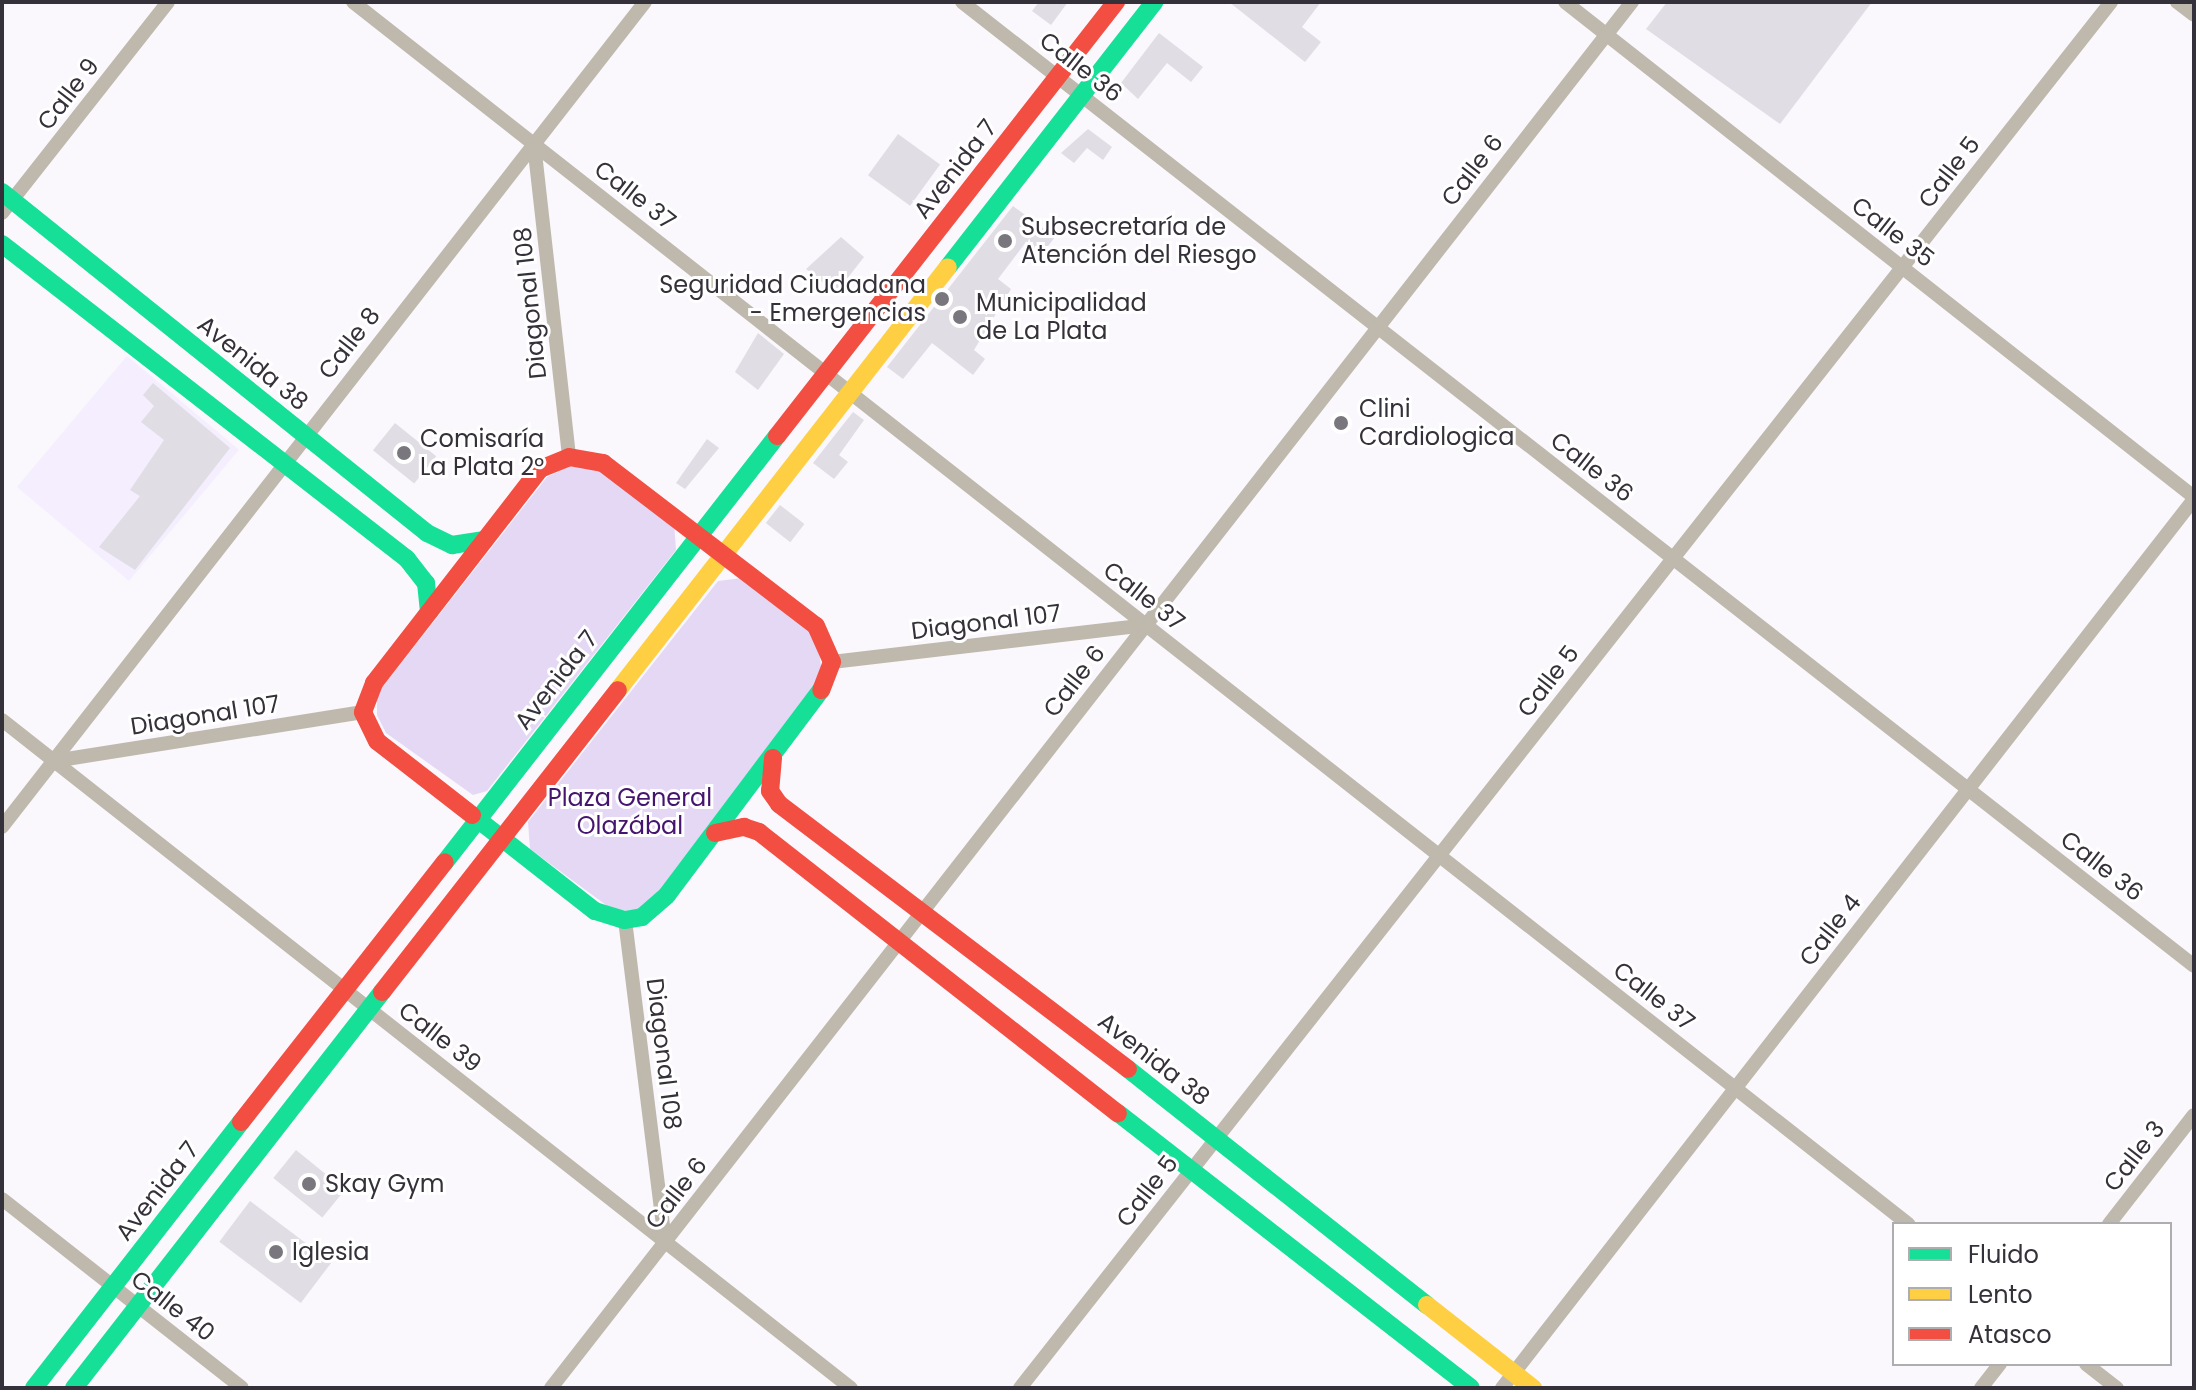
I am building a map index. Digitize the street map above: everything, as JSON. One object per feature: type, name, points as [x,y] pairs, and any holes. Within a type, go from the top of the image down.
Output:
[{"type":"main road","name":"Avenida 7","points":[[34,1388],[1116,2]]},
{"type":"main road","points":[[74,1388],[1154,2]]},
{"type":"main road","name":"Avenida 38","points":[[5,202],[439,541],[467,545],[485,540]]},
{"type":"main road","points":[[2,244],[419,570],[429,612]]},
{"type":"main road","points":[[569,457],[603,463],[699,536],[816,626],[832,662],[818,699],[657,908],[625,920],[595,911],[377,741],[363,712],[374,683],[540,469],[569,457]]},
{"type":"main road","name":"Avenida 38","points":[[773,758],[770,791],[779,804],[925,909],[1533,1388]]},
{"type":"main road","points":[[715,833],[744,827],[759,832],[901,939],[1471,1388]]},
{"type":"street","name":"Calle 9","points":[[5,202],[168,2]]},
{"type":"street","name":"Calle 37","points":[[353,2],[1905,1222]]},
{"type":"street","name":"Calle 8","points":[[2,827],[281,463],[645,2]]},
{"type":"street","name":"Calle 36","points":[[962,2],[2194,966]]},
{"type":"street","name":"Calle 35","points":[[1565,2],[2194,498]]},
{"type":"street","name":"Calle 6","points":[[551,1388],[1632,2]]},
{"type":"street","name":"Calle 5","points":[[1020,1388],[2111,2]]},
{"type":"street","points":[[2177,2],[2194,15]]},
{"type":"street","name":"Diagonal 108","points":[[534,144],[569,457]]},
{"type":"street","name":"Calle 4","points":[[1502,1388],[2194,498]]},
{"type":"street","name":"Diagonal 107","points":[[832,662],[1146,625]]},
{"type":"street","name":"Diagonal 107","points":[[54,761],[363,712]]},
{"type":"street","name":"Calle 39","points":[[2,720],[851,1388]]},
{"type":"street","name":"Diagonal 108","points":[[625,920],[665,1242]]},
{"type":"street","name":"Calle 3","points":[[2111,1222],[2194,1115]]},
{"type":"street","name":"Calle 40","points":[[2,1199],[242,1388]]},
{"type":"street","points":[[1981,1388],[1998,1366]]},
{"type":"street","points":[[2089,1366],[2117,1388]]},
{"type":"shaded area","points":[[127,356],[239,450],[129,581],[17,487]]},
{"type":"green space","name":"Plaza General Olazábal","points":[[572,465],[605,468],[674,523],[676,550],[487,791],[473,795],[386,733],[377,715],[377,694],[547,477]]},
{"type":"green space","name":"Plaza General Olazábal","points":[[742,578],[817,634],[823,683],[654,901],[632,912],[610,908],[530,849],[528,822],[718,581]]},
{"type":"building","points":[[1039,2],[1068,2],[1051,25],[1032,11]]},
{"type":"building","points":[[1229,2],[1321,2],[1302,27],[1321,42],[1305,62]]},
{"type":"building","points":[[1667,2],[1872,2],[1780,124],[1646,29]]},
{"type":"building","points":[[1159,33],[1203,67],[1191,82],[1167,63],[1138,99],[1121,83]]},
{"type":"building","points":[[1088,129],[1112,147],[1103,160],[1087,148],[1074,163],[1061,153]]},
{"type":"building","points":[[898,134],[940,165],[910,206],[868,175]]},
{"type":"building","points":[[1013,206],[1055,237],[1042,254],[1026,242],[998,279],[1011,289],[974,350],[985,359],[973,375],[932,343],[903,379],[887,367]]},
{"type":"building","points":[[841,237],[864,257],[836,293],[806,269]]},
{"type":"building","points":[[758,333],[784,354],[758,390],[735,372]]},
{"type":"building","points":[[153,383],[230,448],[135,570],[99,547],[140,496],[130,490],[164,440],[141,422],[154,406],[143,395]]},
{"type":"building","points":[[853,412],[864,420],[839,455],[848,462],[834,479],[813,463]]},
{"type":"building","name":"Comisaría La Plata 2°","points":[[395,423],[436,456],[414,484],[373,450]]},
{"type":"building","points":[[707,439],[719,448],[685,489],[676,483]]},
{"type":"building","points":[[780,505],[804,524],[790,542],[766,523]]},
{"type":"building","name":"Skay Gym","points":[[296,1150],[345,1190],[322,1218],[273,1178]]},
{"type":"building","name":"Iglesia","points":[[250,1201],[331,1262],[301,1303],[219,1242]]},
{"type":"traffic: fast","points":[[948,267],[1154,2]]},
{"type":"traffic: fast","points":[[2,192],[427,533],[452,545],[485,540]]},
{"type":"traffic: fast","points":[[2,244],[407,559],[426,583],[429,612]]},
{"type":"traffic: fast","points":[[445,862],[777,436]]},
{"type":"traffic: fast","points":[[472,815],[595,911],[625,920],[642,917],[667,895],[821,690]]},
{"type":"traffic: fast","points":[[74,1388],[382,992]]},
{"type":"traffic: fast","points":[[1128,1069],[1427,1305]]},
{"type":"traffic: fast","points":[[1118,1113],[1471,1388]]},
{"type":"traffic: fast","points":[[34,1388],[241,1122]]},
{"type":"traffic: slow","points":[[618,690],[948,267]]},
{"type":"traffic: slow","points":[[1427,1305],[1533,1388]]},
{"type":"traffic: jam","points":[[777,436],[1116,2]]},
{"type":"traffic: jam","points":[[569,457],[603,463],[816,626],[832,662],[821,690]]},
{"type":"traffic: jam","points":[[472,815],[377,741],[363,712],[374,683],[540,469],[569,457]]},
{"type":"traffic: jam","points":[[382,992],[618,690]]},
{"type":"traffic: jam","points":[[773,758],[770,791],[779,804],[1128,1069]]},
{"type":"traffic: jam","points":[[715,833],[744,827],[759,832],[1118,1113]]},
{"type":"traffic: jam","points":[[241,1122],[445,862]]},
{"type":"place","name":"Subsecretaría de Atención del Riesgo","points":[[1005,241]]},
{"type":"place","name":"Seguridad Ciudadana - Emergencias","points":[[942,299]]},
{"type":"place","name":"Municipalidad de La Plata","points":[[960,317]]},
{"type":"place","name":"Clini Cardiologica","points":[[1341,423]]},
{"type":"place","name":"Comisaría La Plata 2°","points":[[404,453]]},
{"type":"place","name":"Skay Gym","points":[[309,1184]]},
{"type":"place","name":"Iglesia","points":[[276,1252]]}]
